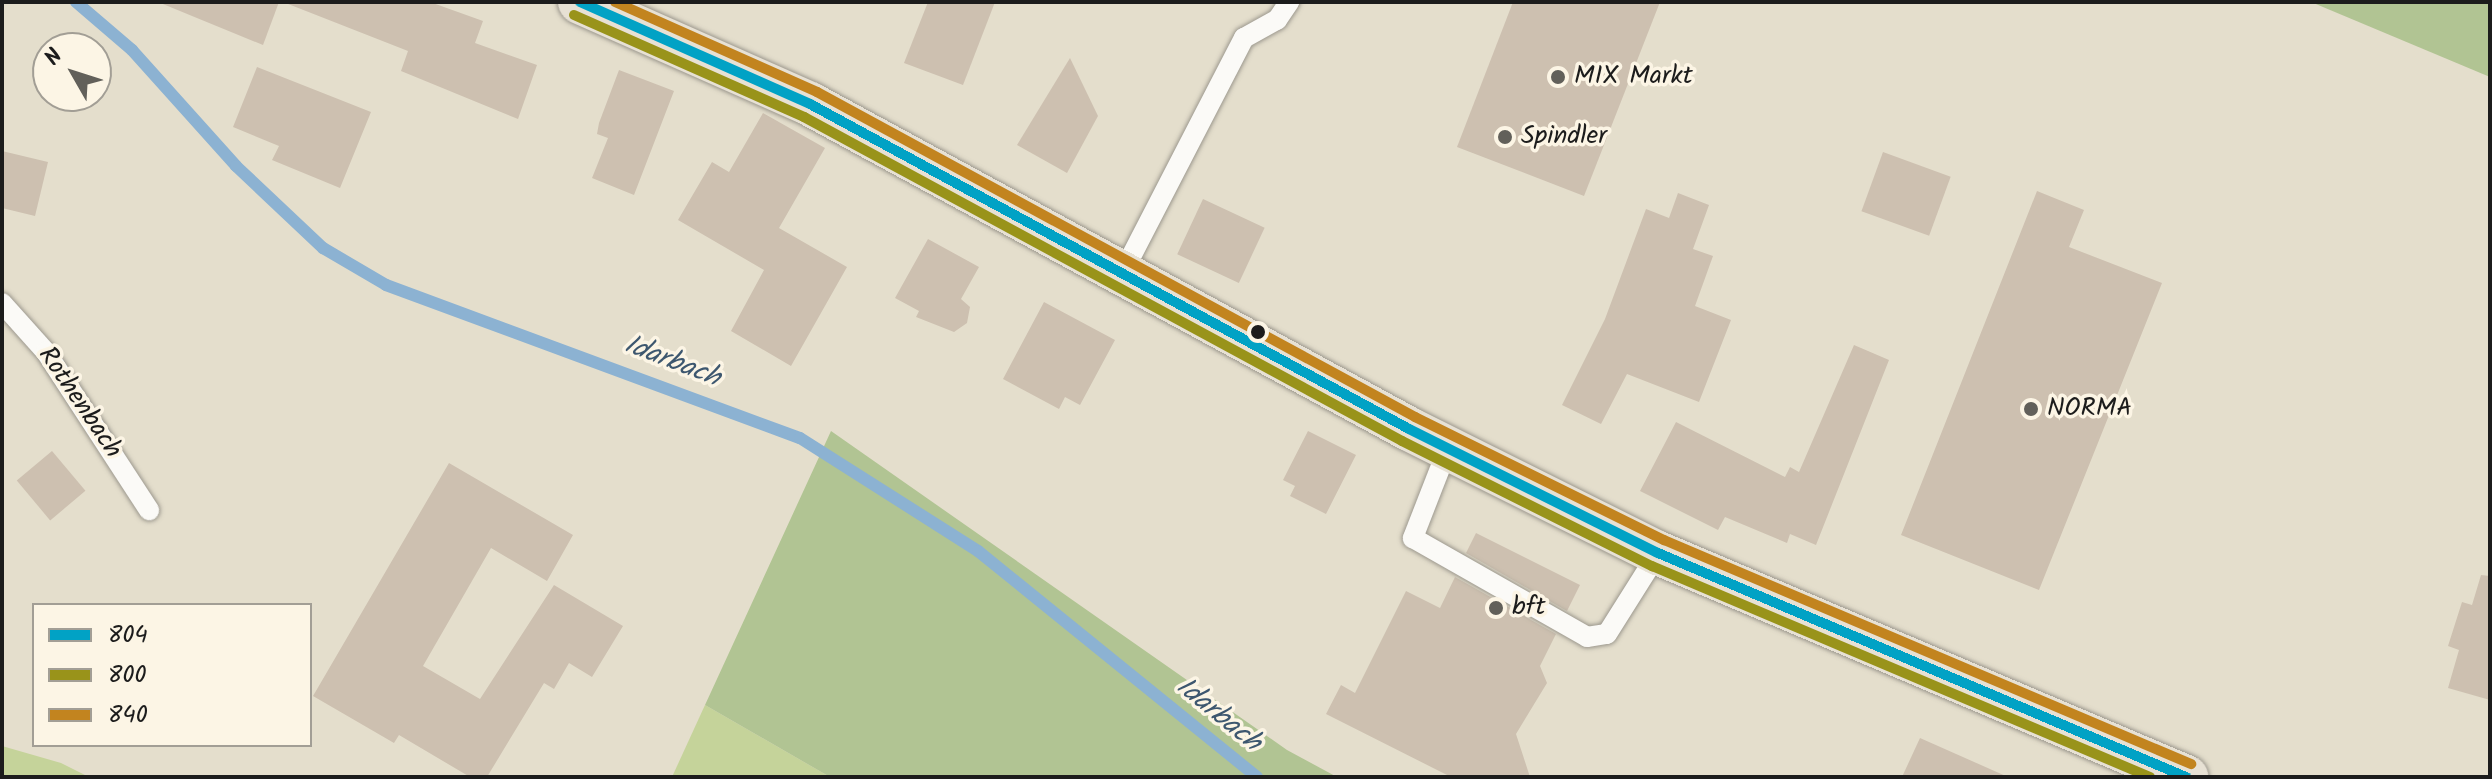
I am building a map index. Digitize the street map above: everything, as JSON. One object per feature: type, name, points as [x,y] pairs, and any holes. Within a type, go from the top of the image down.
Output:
[{"type":"main road","points":[[580,2],[810,104],[1121,276],[1448,448],[1658,553],[2186,777]]},
{"type":"lane","points":[[1121,276],[1244,38],[1277,20],[1289,2]]},
{"type":"lane","name":"Rothenbach","points":[[2,303],[46,352],[149,510]]},
{"type":"lane","points":[[1448,448],[1413,538],[1587,637],[1607,634],[1658,553]]},
{"type":"green space","points":[[2311,2],[2490,2],[2490,77]]},
{"type":"green space","points":[[831,431],[1287,750],[1337,777],[830,777],[705,705]]},
{"type":"green space","points":[[705,705],[830,777],[672,777]]},
{"type":"green space","points":[[2,746],[61,763],[89,777],[2,777]]},
{"type":"building","points":[[158,2],[279,2],[263,45]]},
{"type":"building","points":[[283,2],[430,2],[483,21],[475,43],[537,65],[518,119],[401,71],[408,51]]},
{"type":"building","points":[[928,2],[995,2],[963,85],[904,63]]},
{"type":"building","name":"MIX Markt","points":[[1513,2],[1660,2],[1584,196],[1457,147]]},
{"type":"building","points":[[1070,58],[1098,116],[1067,173],[1017,145]]},
{"type":"building","points":[[257,67],[371,112],[340,188],[272,160],[279,146],[233,127]]},
{"type":"building","points":[[619,70],[674,91],[634,195],[592,178],[608,138],[597,134],[599,123]]},
{"type":"building","points":[[763,113],[825,148],[779,228],[847,267],[791,366],[731,331],[764,270],[678,220],[712,162],[729,172]]},
{"type":"building","points":[[2,151],[48,162],[35,216],[2,208]]},
{"type":"building","points":[[1883,152],[1951,177],[1929,236],[1861,211]]},
{"type":"building","name":"NORMA","points":[[2037,191],[2084,210],[2069,247],[2162,283],[2039,590],[1901,535]]},
{"type":"building","points":[[1678,193],[1709,205],[1693,249],[1713,256],[1695,306],[1731,320],[1699,402],[1627,374],[1601,424],[1562,405],[1605,319],[1646,209],[1669,218]]},
{"type":"building","points":[[1203,199],[1265,228],[1239,283],[1177,254]]},
{"type":"building","points":[[928,239],[979,267],[961,299],[970,307],[967,323],[954,332],[916,317],[919,311],[895,298]]},
{"type":"building","points":[[1044,302],[1115,340],[1080,405],[1065,397],[1059,409],[1003,379]]},
{"type":"building","points":[[1854,345],[1889,360],[1816,545],[1790,534],[1787,543],[1725,517],[1718,530],[1640,491],[1676,422],[1785,477],[1790,467],[1799,472]]},
{"type":"building","points":[[1308,431],[1356,455],[1326,514],[1290,496],[1295,486],[1283,480]]},
{"type":"building","points":[[52,451],[85,491],[50,520],[17,481]]},
{"type":"building","points":[[449,463],[573,535],[547,581],[491,548],[423,666],[480,699],[554,585],[623,626],[592,677],[569,663],[554,689],[544,683],[487,777],[470,777],[399,735],[394,743],[313,696]]},
{"type":"building","points":[[1476,533],[1580,585],[1567,611],[1466,553]]},
{"type":"building","points":[[2481,575],[2490,576],[2490,700],[2448,688],[2459,650],[2448,646],[2462,602],[2472,605]]},
{"type":"building","points":[[1455,577],[1556,634],[1540,666],[1547,683],[1516,734],[1530,777],[1451,777],[1326,714],[1341,685],[1355,693],[1406,591],[1440,608]]},
{"type":"building","points":[[1920,738],[2008,777],[1902,777]]},
{"type":"waterway","name":"Idarbach","points":[[76,2],[132,50],[236,166],[323,248],[386,285],[800,438],[978,551],[1257,777]]},
{"type":"transit line","name":"804","points":[[580,2],[810,104],[1409,429],[1658,553],[2186,777]]},
{"type":"transit line","name":"840","points":[[615,2],[817,92],[1415,417],[1664,540],[2191,764]]},
{"type":"transit line","name":"800","points":[[574,15],[804,117],[1402,441],[1652,566],[2150,777]]},
{"type":"place","name":"MIX Markt","points":[[1558,77]]},
{"type":"place","name":"Spindler","points":[[1505,137]]},
{"type":"place","name":"NORMA","points":[[2031,409]]},
{"type":"place","name":"bft","points":[[1496,608]]}]
